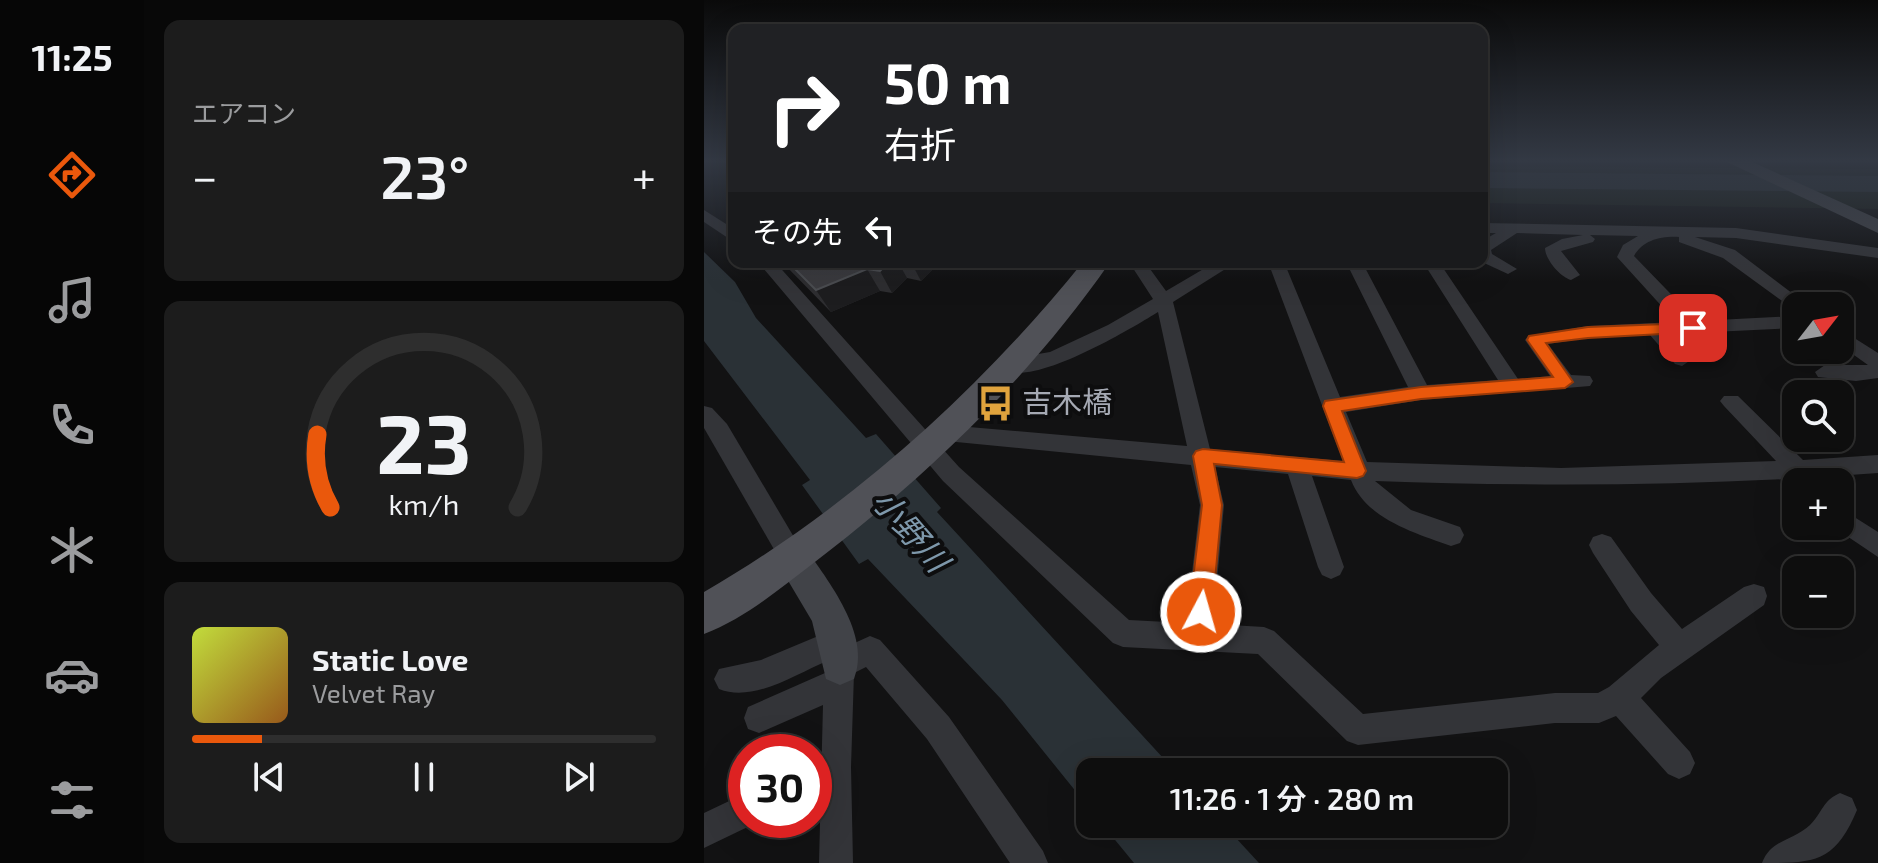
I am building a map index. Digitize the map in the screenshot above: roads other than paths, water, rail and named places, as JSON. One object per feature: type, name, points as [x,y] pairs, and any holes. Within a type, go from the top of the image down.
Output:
[{"type":"main road","points":[[704,614],[870,500],[933,444],[1065,304],[1092,268]]},
{"type":"street","points":[[1822,201],[1878,227]]},
{"type":"street","points":[[1850,201],[1878,214]]},
{"type":"street","points":[[704,215],[728,233]]},
{"type":"street","points":[[1488,228],[1736,233],[1878,253]]},
{"type":"street","points":[[1488,245],[1512,232],[1513,228]]},
{"type":"street","points":[[1571,275],[1553,254],[1553,248],[1568,242],[1606,237],[1613,231]]},
{"type":"street","points":[[1693,328],[1625,257],[1629,248],[1662,233],[1729,254],[1782,293]]},
{"type":"street","points":[[1729,254],[1726,243],[1736,233]]},
{"type":"street","points":[[1488,258],[1508,269]]},
{"type":"street","points":[[1853,264],[1878,264]]},
{"type":"street","points":[[772,268],[933,444],[951,474],[1123,633],[1264,641],[1358,730],[1555,708],[1599,708],[1620,698],[1651,668],[1754,596]]},
{"type":"street","points":[[1140,268],[1163,298],[1203,456],[1212,505],[1198,639]]},
{"type":"street","points":[[1009,365],[1034,365],[1063,353],[1123,325],[1163,298],[1218,268]]},
{"type":"street","points":[[1278,268],[1357,471],[1377,499],[1402,517],[1451,535]]},
{"type":"street","points":[[1357,268],[1421,393]]},
{"type":"street","points":[[1435,268],[1512,386]]},
{"type":"street","points":[[1332,406],[1421,393],[1574,382],[1535,340],[1588,332],[1782,323]]},
{"type":"street","points":[[1656,330],[1682,359]]},
{"type":"street","points":[[1854,345],[1878,363]]},
{"type":"street","points":[[1825,372],[1856,374],[1878,371]]},
{"type":"street","points":[[1731,401],[1786,468]]},
{"type":"street","points":[[704,414],[719,430],[796,553],[830,616],[838,663],[829,734]]},
{"type":"street","points":[[933,444],[1203,456],[1357,471],[1561,477],[1782,475]]},
{"type":"street","points":[[1847,468],[1878,464]]},
{"type":"street","points":[[1297,465],[1331,567]]},
{"type":"street","points":[[1854,528],[1878,546]]},
{"type":"street","points":[[1602,545],[1641,602],[1679,647]]},
{"type":"street","points":[[759,718],[838,663],[870,650],[938,728],[1031,863]]},
{"type":"street","points":[[729,679],[838,663]]},
{"type":"street","points":[[1620,698],[1679,763]]},
{"type":"street","points":[[1779,863],[1821,838],[1840,810]]},
{"type":"street","points":[[704,831],[728,819]]},
{"type":"street","points":[[832,833],[836,863]]},
{"type":"water","name":"小野川","points":[[704,252],[735,282],[756,318],[866,438],[876,434],[941,508],[937,512],[1163,758],[1076,758],[1076,792],[1002,700],[868,559],[859,564],[802,485],[810,480],[704,341]]},
{"type":"water","points":[[1113,838],[1236,838],[1259,863],[1134,863]]},
{"type":"place","name":"吉木橋","points":[[996,403]]}]
